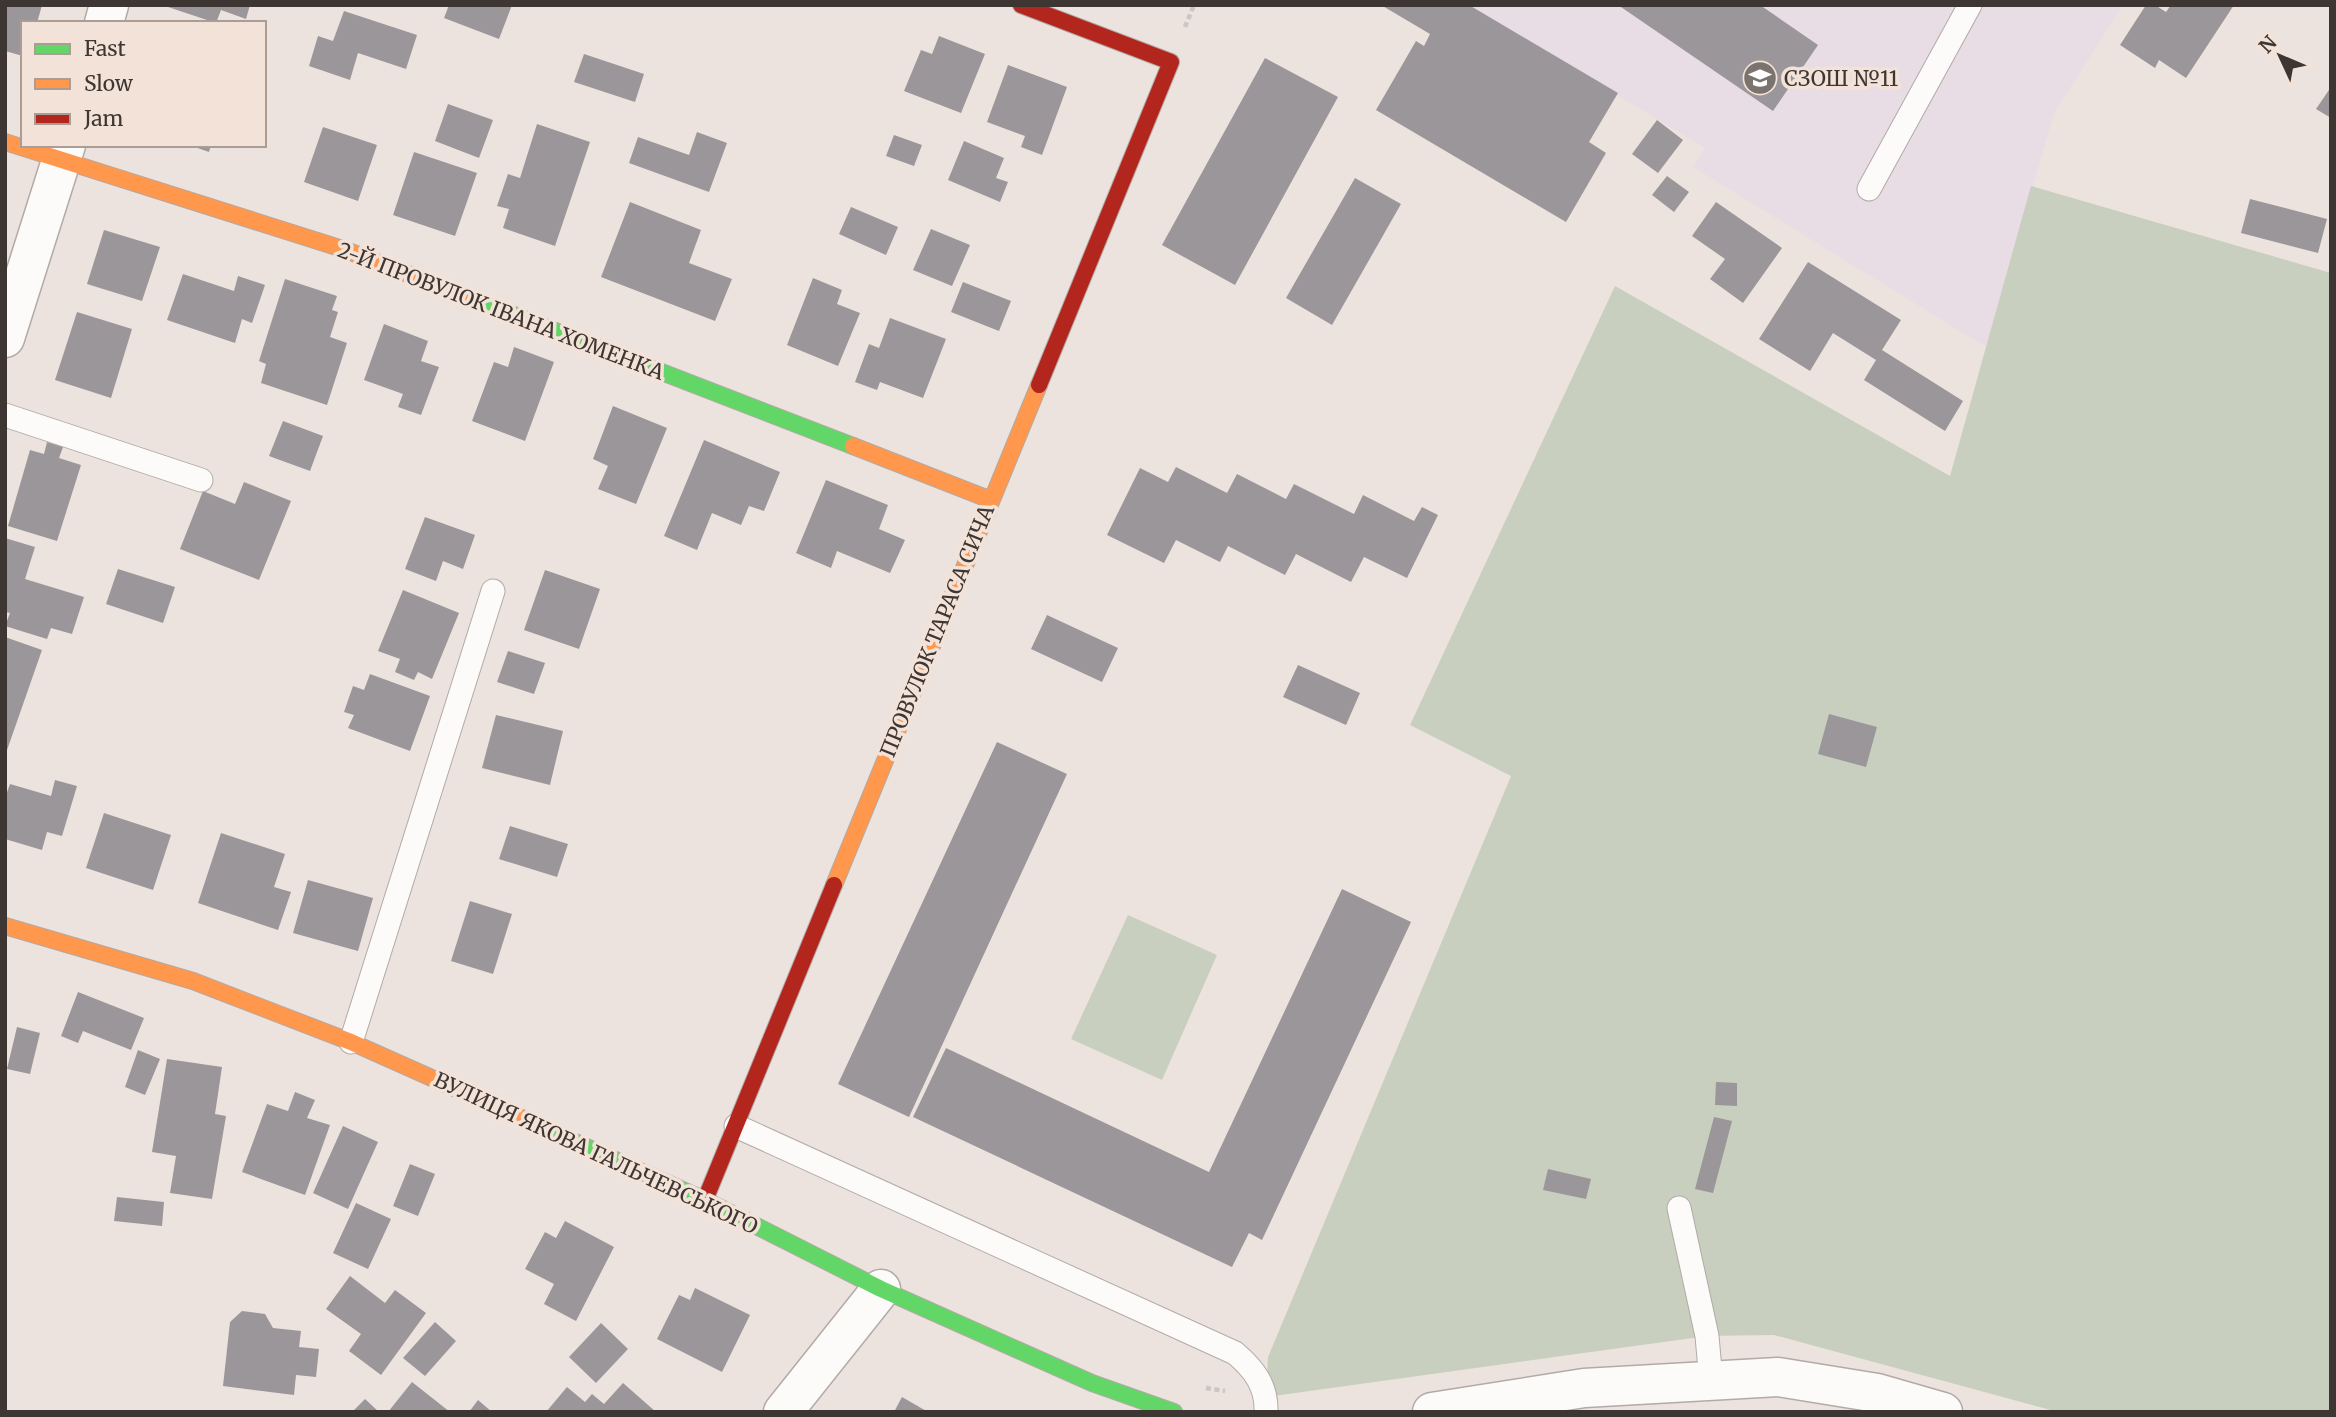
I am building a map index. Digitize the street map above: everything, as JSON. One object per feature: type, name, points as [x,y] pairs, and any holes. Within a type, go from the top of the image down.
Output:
[{"type":"street","name":"ПРОВУЛОК ТАРАСА СИЧА","points":[[705,1200],[1171,62],[1021,5]]},
{"type":"street","name":"2-Й ПРОВУЛОК ІВАНА ХОМЕНКА","points":[[34,147],[64,152],[343,249],[990,500]]},
{"type":"street","points":[[5,338],[64,152]]},
{"type":"street","name":"ВУЛИЦЯ ЯКОВА ГАЛЬЧЕВСЬКОГО","points":[[5,926],[193,981],[351,1042],[705,1200],[881,1289],[1092,1382],[1174,1412]]},
{"type":"street","points":[[783,1412],[881,1289]]},
{"type":"street","points":[[1432,1412],[1584,1400],[1711,1381],[1778,1377],[1877,1393],[1943,1412]]},
{"type":"lane","points":[[1869,189],[1970,5]]},
{"type":"lane","points":[[5,415],[201,480]]},
{"type":"lane","points":[[351,1042],[493,591]]},
{"type":"lane","points":[[736,1126],[1235,1353],[1254,1368],[1266,1397],[1266,1412]]},
{"type":"lane","points":[[1679,1208],[1707,1336],[1711,1381]]},
{"type":"shaded area","points":[[1469,5],[2123,5],[2054,113],[1986,347],[1693,167],[1705,148]]},
{"type":"green space","points":[[2031,186],[2331,273],[2331,1412],[2058,1412],[1774,1335],[1707,1336],[1266,1397],[1268,1357],[1511,776],[1410,725],[1615,286],[1950,476]]},
{"type":"green space","points":[[1128,915],[1217,955],[1162,1080],[1071,1039]]},
{"type":"building","points":[[5,5],[42,5],[38,21],[21,21],[21,55],[5,51]]},
{"type":"building","points":[[162,5],[250,5],[246,19],[221,10],[217,21]]},
{"type":"building","points":[[449,5],[512,5],[499,39],[444,18]]},
{"type":"building","points":[[1381,5],[1469,5],[1618,93],[1589,142],[1606,153],[1566,222],[1376,110],[1416,41],[1424,46],[1430,34]]},
{"type":"building","name":"СЗОШ №11","points":[[1618,5],[1760,5],[1818,45],[1773,111]]},
{"type":"building","points":[[2146,5],[2155,5],[2166,12],[2171,5],[2234,5],[2186,78],[2159,60],[2155,68],[2120,45]]},
{"type":"building","points":[[344,11],[417,35],[406,69],[358,53],[350,80],[309,66],[318,36],[333,41]]},
{"type":"building","points":[[939,36],[985,54],[961,113],[904,91],[921,50],[932,54]]},
{"type":"building","points":[[584,54],[644,74],[635,102],[574,82]]},
{"type":"building","points":[[1265,58],[1338,97],[1235,285],[1162,245]]},
{"type":"building","points":[[1008,65],[1067,87],[1042,155],[1021,147],[1025,136],[987,122]]},
{"type":"building","points":[[2331,87],[2331,118],[2316,109]]},
{"type":"building","points":[[448,104],[493,120],[479,158],[435,141]]},
{"type":"building","points":[[1657,120],[1683,140],[1658,173],[1632,154]]},
{"type":"building","points":[[537,124],[590,142],[555,246],[503,228],[509,209],[497,206],[508,174],[520,178]]},
{"type":"building","points":[[323,127],[377,145],[358,201],[304,182]]},
{"type":"building","points":[[697,132],[727,143],[709,192],[629,163],[638,137],[689,155]]},
{"type":"building","points":[[894,135],[922,145],[914,166],[886,156]]},
{"type":"building","points":[[964,141],[1004,158],[996,178],[1008,182],[1000,202],[948,180]]},
{"type":"building","points":[[195,147],[210,147],[209,152]]},
{"type":"building","points":[[414,152],[477,173],[455,236],[393,215]]},
{"type":"building","points":[[1667,176],[1689,192],[1674,212],[1652,195]]},
{"type":"building","points":[[1355,178],[1401,204],[1332,325],[1286,298]]},
{"type":"building","points":[[2250,199],[2327,219],[2318,253],[2241,233]]},
{"type":"building","points":[[630,202],[701,230],[689,263],[732,279],[715,321],[601,277]]},
{"type":"building","points":[[1716,202],[1782,248],[1743,303],[1710,279],[1725,259],[1692,236]]},
{"type":"building","points":[[851,207],[898,227],[886,255],[839,234]]},
{"type":"building","points":[[931,229],[970,245],[952,286],[913,270]]},
{"type":"building","points":[[104,230],[160,247],[142,301],[87,284]]},
{"type":"building","points":[[1808,262],[1901,320],[1882,350],[1963,401],[1945,431],[1864,380],[1876,360],[1833,333],[1810,371],[1759,339]]},
{"type":"building","points":[[183,274],[234,291],[238,276],[265,285],[252,323],[242,319],[235,343],[167,320]]},
{"type":"building","points":[[813,278],[842,290],[837,304],[860,313],[838,366],[787,345]]},
{"type":"building","points":[[285,279],[337,296],[332,310],[338,312],[330,337],[347,343],[327,405],[261,383],[266,364],[259,361]]},
{"type":"building","points":[[963,282],[1011,301],[999,331],[951,312]]},
{"type":"building","points":[[77,312],[132,329],[111,398],[55,380]]},
{"type":"building","points":[[890,318],[946,339],[923,398],[880,382],[877,390],[855,382],[869,344],[879,348]]},
{"type":"building","points":[[384,324],[428,341],[421,361],[439,367],[421,415],[398,407],[403,394],[364,380]]},
{"type":"building","points":[[514,347],[554,362],[525,441],[472,421],[494,362],[508,367]]},
{"type":"building","points":[[613,406],[667,428],[636,504],[598,489],[608,466],[593,459]]},
{"type":"building","points":[[283,421],[323,436],[310,471],[269,456]]},
{"type":"building","points":[[704,440],[780,472],[764,511],[749,506],[741,525],[712,513],[697,550],[664,536]]},
{"type":"building","points":[[47,442],[63,447],[59,458],[81,465],[57,541],[8,526],[30,450],[44,454]]},
{"type":"building","points":[[1176,467],[1227,493],[1237,474],[1286,499],[1294,484],[1354,514],[1363,495],[1414,521],[1422,507],[1438,515],[1407,578],[1364,557],[1351,582],[1296,554],[1285,575],[1228,546],[1220,562],[1176,540],[1164,563],[1107,535],[1140,468],[1168,482]]},
{"type":"building","points":[[826,480],[888,505],[879,529],[905,540],[890,573],[837,551],[831,568],[796,553]]},
{"type":"building","points":[[244,482],[291,501],[259,580],[180,549],[203,491],[235,504]]},
{"type":"building","points":[[425,517],[475,535],[463,569],[443,561],[436,581],[405,569]]},
{"type":"building","points":[[5,538],[35,547],[25,579],[84,597],[72,634],[51,628],[47,639],[5,626],[10,613],[5,612]]},
{"type":"building","points":[[118,569],[175,587],[163,623],[106,604]]},
{"type":"building","points":[[545,570],[600,589],[579,649],[524,630]]},
{"type":"building","points":[[403,590],[459,613],[432,679],[418,672],[414,680],[395,672],[400,659],[378,651]]},
{"type":"building","points":[[1047,615],[1118,648],[1102,682],[1031,649]]},
{"type":"building","points":[[5,637],[42,650],[6,753],[5,753]]},
{"type":"building","points":[[508,651],[545,663],[534,694],[497,682]]},
{"type":"building","points":[[1298,665],[1360,693],[1346,725],[1283,697]]},
{"type":"building","points":[[370,674],[430,696],[410,751],[348,728],[354,715],[344,712],[353,686],[364,690]]},
{"type":"building","points":[[1829,714],[1877,727],[1866,767],[1818,754]]},
{"type":"building","points":[[496,715],[563,731],[550,785],[482,768]]},
{"type":"building","points":[[997,742],[1067,774],[909,1117],[838,1084]]},
{"type":"building","points":[[55,780],[77,786],[62,836],[47,832],[42,850],[5,839],[5,798],[10,784],[51,796]]},
{"type":"building","points":[[104,813],[171,835],[153,890],[86,868]]},
{"type":"building","points":[[510,826],[568,844],[557,877],[499,859]]},
{"type":"building","points":[[221,833],[285,854],[274,887],[291,892],[278,930],[198,903]]},
{"type":"building","points":[[308,880],[373,898],[358,951],[293,933]]},
{"type":"building","points":[[1342,889],[1411,922],[1262,1240],[1249,1233],[1232,1267],[913,1117],[946,1048],[1209,1172]]},
{"type":"building","points":[[470,901],[512,914],[493,974],[451,961]]},
{"type":"building","points":[[78,992],[144,1018],[131,1050],[83,1031],[78,1043],[61,1036]]},
{"type":"building","points":[[17,1027],[40,1033],[30,1074],[7,1069]]},
{"type":"building","points":[[138,1050],[160,1059],[145,1095],[125,1087]]},
{"type":"building","points":[[167,1059],[222,1067],[215,1114],[226,1116],[212,1199],[170,1193],[176,1156],[152,1152]]},
{"type":"building","points":[[1716,1082],[1737,1083],[1737,1106],[1715,1105]]},
{"type":"building","points":[[295,1092],[315,1100],[307,1118],[330,1125],[305,1195],[242,1172],[267,1104],[288,1111]]},
{"type":"building","points":[[1714,1117],[1732,1121],[1713,1193],[1695,1189]]},
{"type":"building","points":[[343,1126],[378,1142],[348,1209],[313,1193]]},
{"type":"building","points":[[410,1164],[435,1174],[418,1216],[393,1206]]},
{"type":"building","points":[[1548,1169],[1591,1179],[1586,1199],[1543,1190]]},
{"type":"building","points":[[117,1197],[164,1202],[162,1226],[114,1221]]},
{"type":"building","points":[[356,1203],[391,1219],[368,1269],[333,1253]]},
{"type":"building","points":[[565,1221],[614,1247],[576,1321],[544,1304],[554,1284],[525,1269],[545,1232],[556,1238]]},
{"type":"building","points":[[350,1276],[385,1303],[395,1290],[426,1313],[381,1375],[349,1351],[361,1334],[326,1309]]},
{"type":"building","points":[[695,1288],[750,1315],[722,1372],[657,1339],[679,1295],[690,1300]]},
{"type":"building","points":[[242,1311],[265,1314],[273,1328],[301,1331],[299,1347],[319,1349],[316,1377],[296,1375],[294,1395],[223,1386],[230,1322]]},
{"type":"building","points":[[435,1322],[456,1341],[425,1376],[403,1358]]},
{"type":"building","points":[[601,1323],[628,1349],[596,1383],[569,1357]]},
{"type":"building","points":[[412,1382],[450,1412],[388,1412]]},
{"type":"building","points":[[623,1383],[656,1412],[546,1412],[567,1387],[585,1402],[592,1394],[604,1404]]},
{"type":"building","points":[[902,1397],[928,1412],[894,1412]]},
{"type":"building","points":[[365,1399],[379,1412],[352,1412]]},
{"type":"building","points":[[478,1400],[492,1412],[469,1412]]},
{"type":"traffic: fast","points":[[473,299],[853,446]]},
{"type":"traffic: fast","points":[[546,1129],[705,1200],[881,1289],[1092,1383],[1174,1412]]},
{"type":"traffic: slow","points":[[5,142],[343,249],[473,299]]},
{"type":"traffic: slow","points":[[834,885],[1039,385]]},
{"type":"traffic: slow","points":[[853,446],[991,500]]},
{"type":"traffic: slow","points":[[5,926],[193,981],[351,1042],[546,1129]]},
{"type":"traffic: jam","points":[[1021,5],[1171,62],[1039,385]]},
{"type":"traffic: jam","points":[[705,1200],[834,885]]},
{"type":"place","name":"СЗОШ №11","points":[[1760,78]]}]
